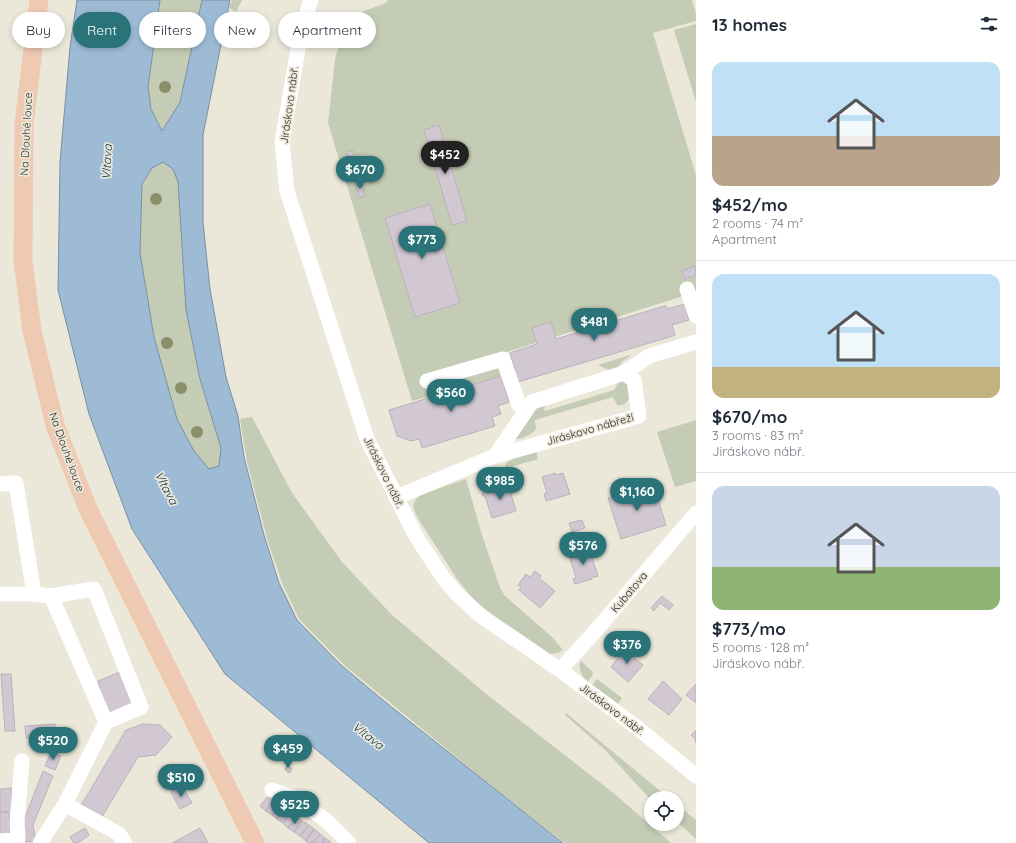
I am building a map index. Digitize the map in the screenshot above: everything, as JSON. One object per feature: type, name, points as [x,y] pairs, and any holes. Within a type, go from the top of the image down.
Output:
[{"type":"main road","name":"Na Dlouhé louce","points":[[39,0],[24,124],[23,261],[32,331],[55,425],[88,509],[255,843]]},
{"type":"street","name":"Jiráskovo nábř.","points":[[311,0],[302,26],[282,142],[287,191],[367,439],[417,538],[444,579],[457,594],[481,616],[560,670],[639,729],[696,776]]},
{"type":"street","points":[[687,288],[696,316]]},
{"type":"street","points":[[495,456],[532,402],[624,373],[649,356],[696,342]]},
{"type":"street","points":[[427,381],[503,359],[519,405],[526,410]]},
{"type":"street","name":"Jiráskovo nábřeží","points":[[397,497],[495,456],[639,416],[634,380],[624,373]]},
{"type":"street","points":[[0,484],[16,483],[34,594]]},
{"type":"street","name":"Kubatova","points":[[560,670],[576,654],[696,513]]},
{"type":"street","points":[[0,594],[34,594],[52,596],[94,589],[141,707],[106,722],[65,804],[40,843]]},
{"type":"street","points":[[52,596],[106,722]]},
{"type":"street","points":[[0,841],[18,839],[17,823],[22,761]]},
{"type":"street","points":[[272,790],[298,799],[329,823],[349,843]]},
{"type":"street","points":[[65,804],[119,834],[125,843]]},
{"type":"green space","points":[[160,0],[202,0],[199,12],[158,12]]},
{"type":"green space","points":[[232,0],[242,0],[236,12],[229,8]]},
{"type":"green space","points":[[388,0],[692,0],[696,13],[696,21],[653,33],[696,175],[696,292],[504,353],[511,374],[412,401],[328,123],[335,59],[338,48],[376,48],[376,12],[361,12],[386,3]]},
{"type":"green space","points":[[696,24],[696,102],[674,30]]},
{"type":"green space","points":[[153,48],[192,48],[180,102],[162,131],[151,109],[148,87]]},
{"type":"green space","points":[[163,162],[173,169],[178,182],[186,310],[200,379],[221,448],[219,467],[209,469],[194,451],[177,419],[154,337],[140,253],[142,184],[152,168]]},
{"type":"green space","points":[[633,354],[623,361],[615,370],[609,370],[598,365]]},
{"type":"green space","points":[[621,378],[628,380],[631,396],[625,404],[618,406],[613,397],[535,420],[535,431],[523,438],[516,439],[533,406],[548,400],[544,409],[545,411],[614,390]]},
{"type":"green space","points":[[252,417],[292,493],[342,562],[392,615],[490,697],[611,791],[644,820],[644,831],[657,831],[671,843],[565,843],[493,787],[344,665],[299,619],[282,583],[268,542],[247,462],[240,419]]},
{"type":"green space","points":[[696,420],[696,481],[675,487],[657,432]]},
{"type":"green space","points":[[528,449],[536,451],[538,459],[504,469],[506,463]]},
{"type":"green space","points":[[466,479],[482,535],[499,585],[504,595],[553,638],[563,650],[558,653],[549,654],[511,630],[474,600],[457,579],[419,520],[414,507],[417,498],[421,495]]},
{"type":"green space","points":[[581,661],[593,672],[588,682],[581,672]]},
{"type":"green space","points":[[597,679],[622,698],[618,704],[592,685]]},
{"type":"green space","points":[[566,713],[661,791],[644,791],[644,792],[605,750],[565,715]]},
{"type":"green space","points":[[684,811],[696,820],[696,839],[684,828]]},
{"type":"water","name":"Vltava","points":[[77,0],[160,0],[158,12],[139,12],[139,48],[153,48],[148,87],[151,109],[162,131],[180,102],[192,48],[206,48],[206,12],[199,12],[202,0],[230,0],[228,12],[214,12],[214,48],[220,48],[203,135],[203,222],[210,289],[226,377],[238,416],[244,457],[264,535],[279,583],[297,620],[341,665],[563,843],[429,843],[225,674],[132,529],[89,414],[58,290],[60,162],[73,27],[73,48],[131,48],[131,12],[75,12]],"holes":[[[163,162],[173,169],[178,182],[186,310],[200,379],[221,448],[219,466],[209,469],[194,451],[177,419],[154,337],[140,253],[142,184],[152,168]]]},
{"type":"building","points":[[439,125],[467,221],[452,225],[424,130]]},
{"type":"building","points":[[353,150],[356,163],[350,164],[347,152]]},
{"type":"building","points":[[357,167],[360,180],[354,181],[351,169]]},
{"type":"building","points":[[362,184],[365,196],[359,197],[356,185]]},
{"type":"building","points":[[430,204],[460,303],[415,317],[385,218]]},
{"type":"building","points":[[695,266],[696,275],[685,279],[682,271]]},
{"type":"building","points":[[685,304],[689,320],[672,325],[675,335],[673,336],[518,382],[510,353],[537,344],[532,328],[551,322],[556,339],[664,306],[666,306],[667,309]]},
{"type":"building","points":[[501,376],[509,402],[498,406],[501,414],[492,417],[495,426],[422,448],[419,439],[411,441],[397,436],[389,410]]},
{"type":"building","points":[[555,473],[555,475],[563,473],[570,494],[546,501],[544,494],[547,493],[542,477]]},
{"type":"building","points":[[508,484],[516,511],[492,518],[485,496],[483,496],[482,493]]},
{"type":"building","points":[[653,484],[666,525],[621,539],[608,498]]},
{"type":"building","points":[[582,520],[585,528],[572,532],[569,523]]},
{"type":"building","points":[[589,549],[598,576],[575,584],[573,579],[576,578],[569,555]]},
{"type":"building","points":[[535,571],[541,576],[539,578],[555,591],[540,608],[519,590],[521,587],[518,585],[526,574],[530,577]]},
{"type":"building","points":[[662,596],[673,605],[669,610],[660,603],[654,611],[651,608]]},
{"type":"building","points":[[627,647],[637,655],[634,658],[643,665],[628,682],[611,667]]},
{"type":"building","points":[[120,672],[133,703],[108,713],[98,689],[100,688],[98,681]]},
{"type":"building","points":[[1,674],[11,674],[15,731],[5,731]]},
{"type":"building","points":[[663,681],[682,699],[669,715],[648,699]]},
{"type":"building","points":[[696,684],[696,703],[686,695]]},
{"type":"building","points":[[55,724],[56,735],[35,735],[35,737],[26,738],[25,726]]},
{"type":"building","points":[[143,724],[160,725],[172,737],[156,755],[138,757],[100,820],[80,807],[126,730]]},
{"type":"building","points":[[696,730],[696,743],[695,739],[691,735]]},
{"type":"building","points":[[51,752],[61,756],[55,770],[45,766]]},
{"type":"building","points":[[287,766],[292,769],[289,773],[285,770]]},
{"type":"building","points":[[43,771],[53,776],[33,825],[36,841],[26,842],[22,825]]},
{"type":"building","points":[[182,786],[192,803],[180,809],[171,792]]},
{"type":"building","points":[[11,788],[12,811],[0,812],[0,789]]},
{"type":"building","points":[[269,795],[274,799],[266,811],[260,806]]},
{"type":"building","points":[[274,799],[280,804],[272,815],[266,811]]},
{"type":"building","points":[[280,804],[286,808],[277,819],[272,815]]},
{"type":"building","points":[[286,808],[291,812],[283,823],[277,819]]},
{"type":"building","points":[[9,812],[10,834],[0,835],[0,813]]},
{"type":"building","points":[[291,812],[297,817],[288,828],[283,823]]},
{"type":"building","points":[[297,817],[302,821],[294,832],[288,828]]},
{"type":"building","points":[[302,821],[309,825],[300,836],[294,832]]},
{"type":"building","points":[[309,825],[314,829],[306,841],[300,836]]},
{"type":"building","points":[[85,828],[89,835],[78,843],[74,843],[70,837]]},
{"type":"building","points":[[200,828],[208,843],[172,843]]},
{"type":"building","points":[[314,829],[320,834],[313,843],[309,843],[306,841]]},
{"type":"building","points":[[320,834],[325,838],[322,843],[313,843]]},
{"type":"building","points":[[325,838],[331,842],[322,843]]}]
